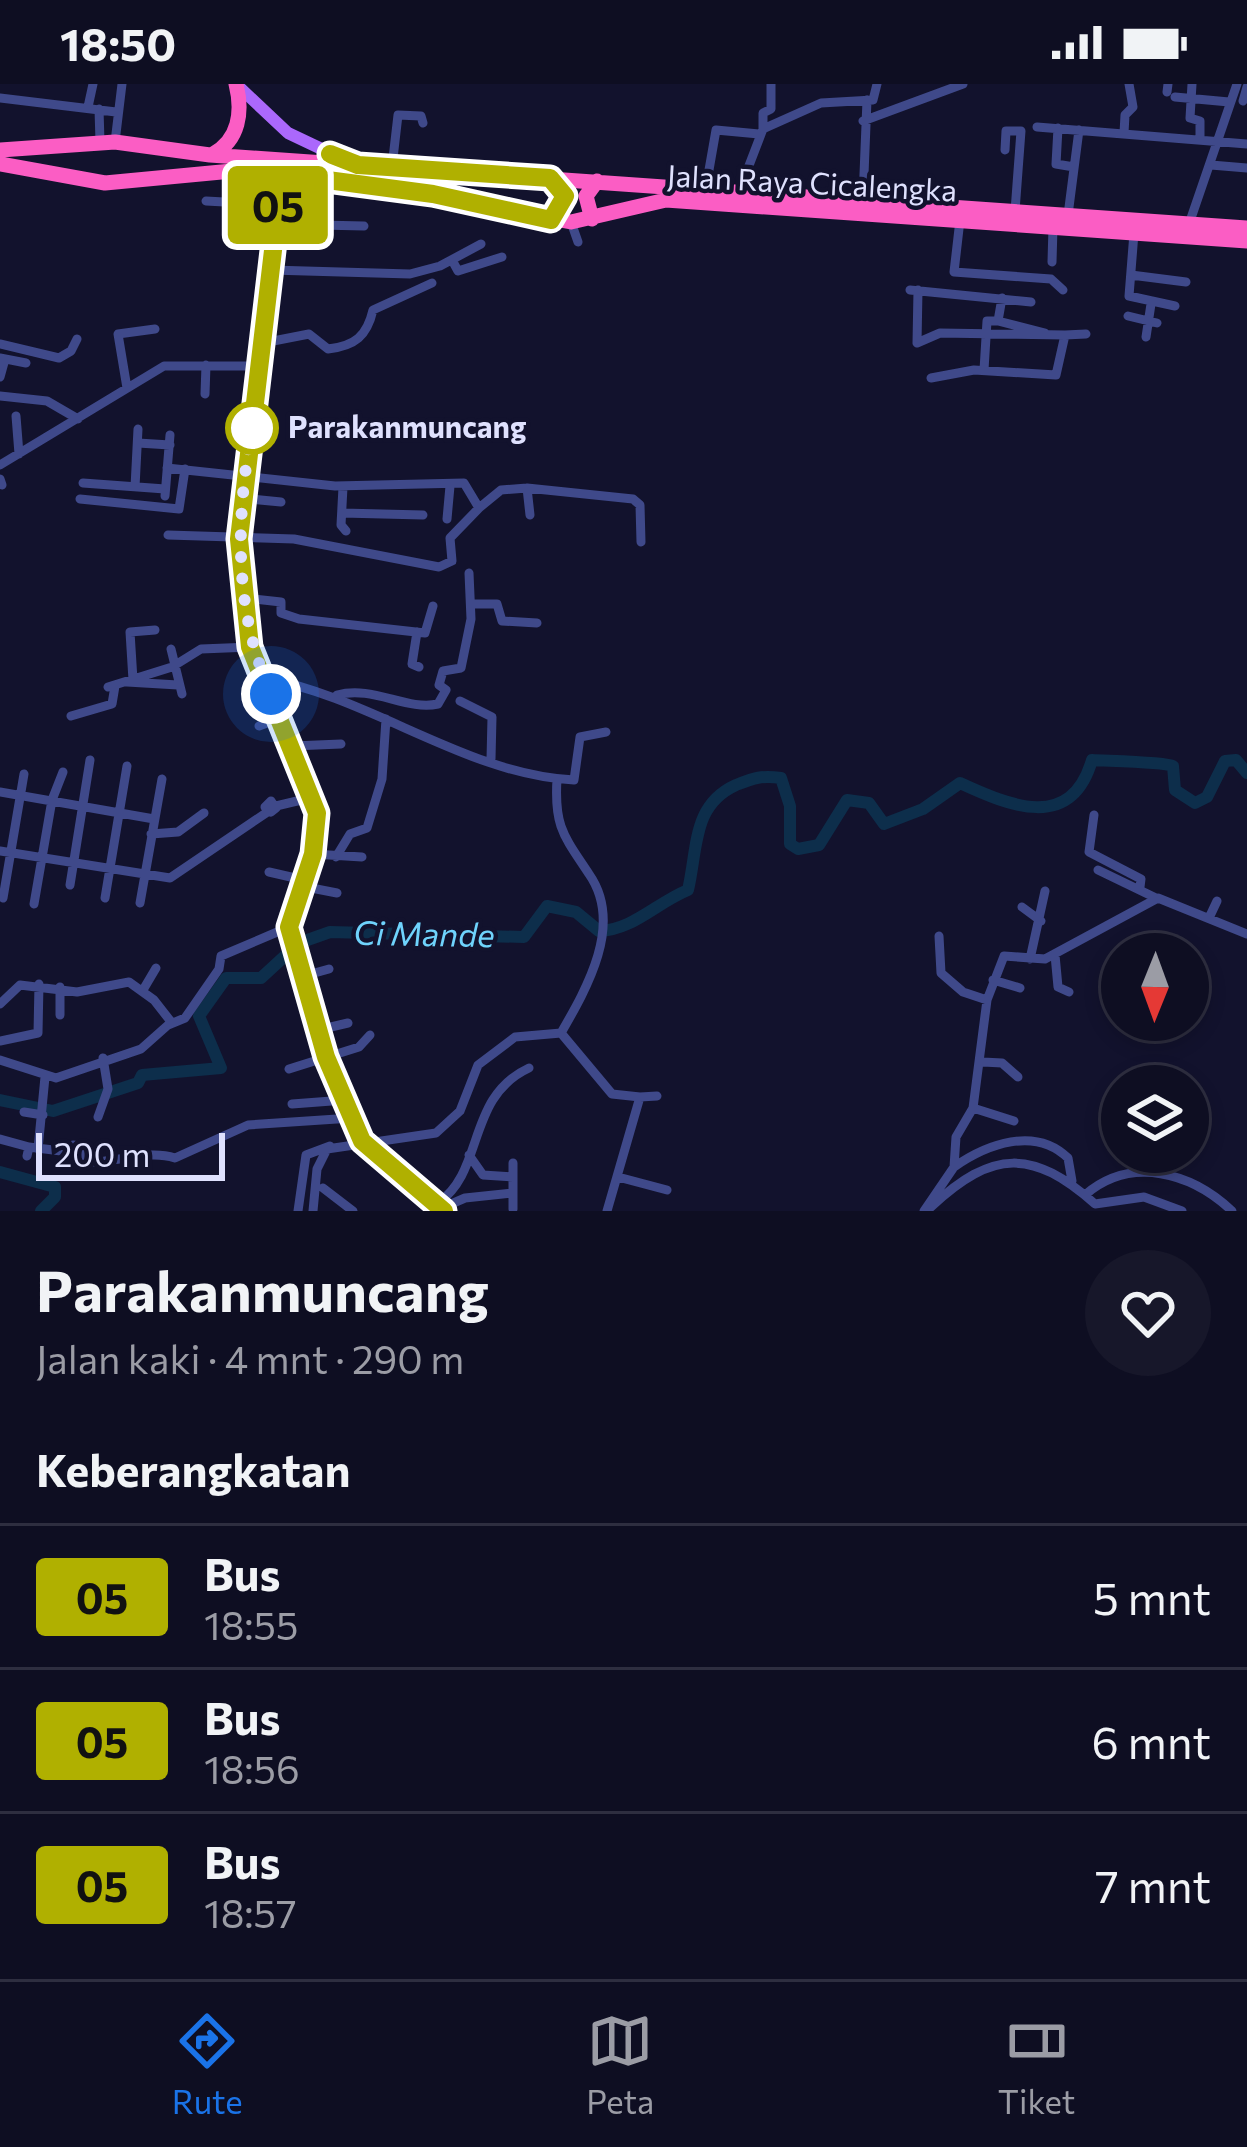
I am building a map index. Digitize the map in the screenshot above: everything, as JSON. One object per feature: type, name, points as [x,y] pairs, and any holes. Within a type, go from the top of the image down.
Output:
[{"type":"highway","points":[[210,155],[228,144],[235,131],[240,105],[236,84]]},
{"type":"highway","points":[[92,181],[78,163],[101,142]]},
{"type":"highway","name":"Jalan Raya Cicalengka","points":[[0,150],[101,142],[210,155],[1247,228]]},
{"type":"highway","points":[[51,146],[62,153],[63,162],[51,172]]},
{"type":"highway","name":"Jalan Raya Cicalengka","points":[[0,164],[92,181],[232,170],[282,174],[433,194],[571,222],[666,200],[1247,241]]},
{"type":"highway","points":[[550,178],[565,196],[551,220]]},
{"type":"highway","points":[[592,219],[586,196],[597,181]]},
{"type":"main road","points":[[236,84],[288,134],[358,165]]},
{"type":"main road","points":[[282,174],[240,498],[239,539],[250,647],[314,797],[318,827],[290,934],[326,1057],[362,1141],[439,1208]]},
{"type":"street","points":[[93,84],[101,142]]},
{"type":"street","points":[[101,142],[116,112],[122,84]]},
{"type":"street","points":[[740,189],[763,113],[771,110],[771,84]]},
{"type":"street","points":[[706,187],[716,130],[761,131],[821,103],[874,98],[877,84]]},
{"type":"street","points":[[863,122],[963,84]]},
{"type":"street","points":[[1124,133],[1124,115],[1133,107],[1129,84]]},
{"type":"street","points":[[1192,84],[1190,118],[1200,122],[1200,138]]},
{"type":"street","points":[[1237,84],[1238,101]]},
{"type":"street","points":[[1190,224],[1216,140],[1247,87]]},
{"type":"street","points":[[1170,91],[1238,101]]},
{"type":"street","points":[[0,98],[116,112]]},
{"type":"street","points":[[863,199],[863,122],[868,100]]},
{"type":"street","points":[[392,167],[398,115],[421,116],[423,123]]},
{"type":"street","points":[[1037,128],[1247,145]]},
{"type":"street","points":[[1058,128],[1056,164],[1074,166]]},
{"type":"street","points":[[1005,150],[1006,130],[1021,131],[1015,211]]},
{"type":"street","points":[[1068,214],[1079,130]]},
{"type":"street","points":[[1211,165],[1247,168]]},
{"type":"street","points":[[1188,174],[1202,177]]},
{"type":"street","points":[[206,201],[278,205]]},
{"type":"street","points":[[960,220],[954,272],[1051,279],[1064,290]]},
{"type":"street","points":[[571,222],[578,242]]},
{"type":"street","points":[[276,224],[364,226]]},
{"type":"street","points":[[1052,262],[1053,227]]},
{"type":"street","points":[[1134,233],[1129,296],[1175,306]]},
{"type":"street","points":[[272,271],[410,274],[481,244]]},
{"type":"street","points":[[452,260],[458,271],[502,257]]},
{"type":"street","points":[[1131,275],[1186,282]]},
{"type":"street","points":[[1146,337],[1162,280]]},
{"type":"street","points":[[373,310],[432,283]]},
{"type":"street","points":[[1030,302],[914,290],[917,344],[934,334],[1086,334]]},
{"type":"street","points":[[263,343],[309,334],[328,349],[351,344],[368,329],[373,295]]},
{"type":"street","points":[[998,321],[1002,298]]},
{"type":"street","points":[[249,301],[268,304]]},
{"type":"street","points":[[1128,316],[1153,322]]},
{"type":"street","points":[[984,370],[987,321],[1059,336]]},
{"type":"street","points":[[127,388],[118,334],[155,329]]},
{"type":"street","points":[[932,378],[984,370],[1056,375],[1059,336]]},
{"type":"street","points":[[0,344],[62,358],[76,339]]},
{"type":"street","points":[[155,356],[155,370]]},
{"type":"street","points":[[0,376],[2,358],[26,363]]},
{"type":"street","points":[[205,394],[206,365]]},
{"type":"street","points":[[0,465],[155,370],[260,366]]},
{"type":"street","points":[[61,406],[65,394]]},
{"type":"street","points":[[0,396],[61,406],[78,419]]},
{"type":"street","points":[[16,416],[19,454]]},
{"type":"street","points":[[135,487],[137,429]]},
{"type":"street","points":[[137,443],[170,440],[164,507]]},
{"type":"street","points":[[167,468],[343,487],[467,484],[479,508]]},
{"type":"street","points":[[80,499],[181,508],[185,469]]},
{"type":"street","points":[[83,483],[166,490]]},
{"type":"street","points":[[447,519],[449,486]]},
{"type":"street","points":[[343,487],[346,531]]},
{"type":"street","points":[[526,488],[530,515]]},
{"type":"street","points":[[169,535],[350,546],[439,567],[452,561],[450,538],[479,508],[501,490],[526,488],[638,501],[640,542]]},
{"type":"street","points":[[240,498],[281,502]]},
{"type":"street","points":[[342,513],[423,515]]},
{"type":"street","points":[[337,694],[359,691],[420,708],[439,704],[446,692],[439,685],[443,671],[461,668],[471,604],[469,573]]},
{"type":"street","points":[[244,598],[280,602],[281,613],[298,619],[427,633],[434,606]]},
{"type":"street","points":[[471,604],[497,604],[502,621],[537,622]]},
{"type":"street","points":[[71,716],[112,704],[121,684],[130,632],[154,630]]},
{"type":"street","points":[[417,632],[412,664],[419,667]]},
{"type":"street","points":[[121,684],[172,667],[200,649],[250,647]]},
{"type":"street","points":[[121,684],[180,690],[171,649]]},
{"type":"street","points":[[264,678],[337,694],[386,719],[526,775],[577,778],[580,737],[606,732]]},
{"type":"street","points":[[304,686],[317,678]]},
{"type":"street","points":[[460,701],[492,717],[491,759]]},
{"type":"street","points":[[259,726],[281,718]]},
{"type":"street","points":[[336,857],[350,834],[367,828],[382,779],[386,719]]},
{"type":"street","points":[[292,746],[341,744]]},
{"type":"street","points":[[70,885],[90,760]]},
{"type":"street","points":[[105,898],[127,766]]},
{"type":"street","points":[[34,904],[52,800],[63,772]]},
{"type":"street","points":[[3,898],[6,852],[24,774]]},
{"type":"street","points":[[140,903],[162,778]]},
{"type":"street","points":[[557,779],[556,816],[566,845],[592,879],[604,930],[585,998],[561,1033]]},
{"type":"street","points":[[0,792],[154,819]]},
{"type":"street","points":[[6,852],[170,878],[273,809],[314,797]]},
{"type":"street","points":[[152,834],[178,832],[203,813]]},
{"type":"street","points":[[1094,815],[1089,852],[1141,879],[1140,887]]},
{"type":"street","points":[[313,854],[362,857]]},
{"type":"street","points":[[1098,870],[1247,934]]},
{"type":"street","points":[[268,872],[337,893]]},
{"type":"street","points":[[1030,959],[1045,891]]},
{"type":"street","points":[[954,1167],[956,1137],[973,1108],[983,1061],[987,1000],[1004,956],[1055,955],[1156,898]]},
{"type":"street","points":[[1209,917],[1217,901]]},
{"type":"street","points":[[1022,907],[1041,921]]},
{"type":"street","points":[[0,1060],[45,1077],[141,1049],[188,1014],[215,975],[221,956],[290,934]]},
{"type":"street","points":[[940,935],[941,973],[963,992],[987,1000]]},
{"type":"street","points":[[1055,955],[1058,987],[1069,992]]},
{"type":"street","points":[[143,990],[157,968]]},
{"type":"street","points":[[301,977],[329,969]]},
{"type":"street","points":[[993,980],[1020,988]]},
{"type":"street","points":[[0,1004],[20,985],[82,992],[129,982],[143,990],[172,1023]]},
{"type":"street","points":[[0,1041],[38,1033],[39,984]]},
{"type":"street","points":[[59,1015],[60,987]]},
{"type":"street","points":[[318,1030],[348,1023]]},
{"type":"street","points":[[298,1211],[306,1155],[314,1147],[442,1130],[460,1111],[476,1068],[514,1032],[561,1033],[612,1094],[657,1096]]},
{"type":"street","points":[[289,1069],[359,1047],[370,1035]]},
{"type":"street","points":[[98,1117],[106,1095],[103,1058]]},
{"type":"street","points":[[983,1061],[1002,1063],[1018,1077]]},
{"type":"street","points":[[439,1208],[456,1189],[475,1132],[502,1087],[529,1068]]},
{"type":"street","points":[[31,1151],[45,1077]]},
{"type":"street","points":[[24,1094],[42,1106]]},
{"type":"street","points":[[608,1211],[640,1097]]},
{"type":"street","points":[[292,1104],[345,1100]]},
{"type":"street","points":[[24,1112],[42,1106]]},
{"type":"street","points":[[973,1108],[1014,1120]]},
{"type":"street","points":[[74,1145],[86,1147],[87,1162],[113,1163],[158,1153],[175,1158],[248,1125],[352,1118]]},
{"type":"street","points":[[0,1139],[31,1151],[85,1154]]},
{"type":"street","points":[[925,1211],[954,1167],[995,1145],[1040,1142],[1068,1158],[1072,1181]]},
{"type":"street","points":[[313,1211],[320,1159],[332,1146]]},
{"type":"street","points":[[469,1155],[483,1175],[513,1177]]},
{"type":"street","points":[[513,1163],[513,1209]]},
{"type":"street","points":[[925,1211],[966,1176],[997,1166],[1035,1164],[1072,1181],[1097,1204],[1144,1197],[1182,1211]]},
{"type":"street","points":[[1085,1195],[1108,1178],[1158,1173],[1212,1192],[1232,1211]]},
{"type":"street","points":[[618,1177],[667,1190]]},
{"type":"street","points":[[323,1188],[353,1211]]},
{"type":"street","points":[[439,1208],[465,1198],[513,1193]]},
{"type":"waterway","name":"Ci Mande","points":[[0,1100],[53,1111],[138,1083],[142,1075],[221,1068],[199,1016],[226,978],[261,978],[299,943],[330,932],[524,937],[547,906],[576,912],[599,931],[623,926],[688,890],[699,829],[711,804],[722,793],[753,779],[781,778],[790,806],[790,844],[798,849],[819,845],[847,800],[869,803],[884,824],[923,809],[960,783],[1018,805],[1054,805],[1082,783],[1092,760],[1173,766],[1175,790],[1195,803],[1207,797],[1225,761],[1236,760],[1247,773]]},
{"type":"waterway","name":"Ci Mande","points":[[0,1172],[55,1187],[55,1197],[41,1211]]},
{"type":"bus line","name":"05","points":[[330,154],[358,165],[550,178],[565,196],[551,220],[433,194],[282,174],[240,498],[239,539],[250,647],[317,813],[317,839],[289,927],[301,977],[326,1057],[366,1149],[444,1211]]},
{"type":"place","name":"Parakanmuncang","points":[[252,428]]},
{"type":"route","points":[[252,428],[240,498],[239,539],[250,647],[271,694]]}]
